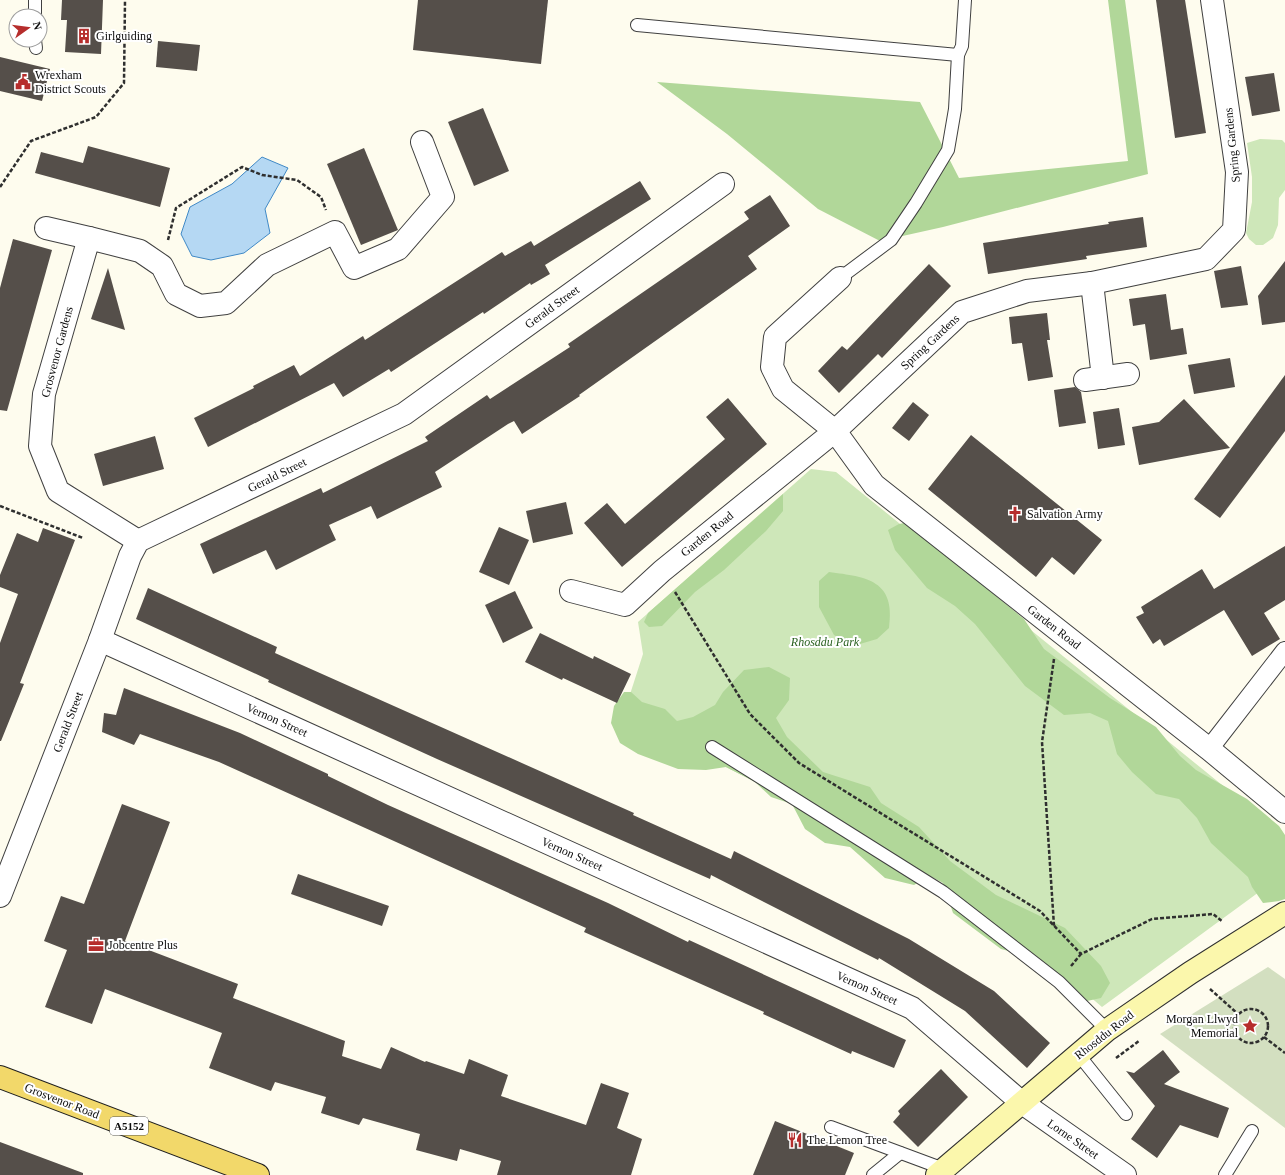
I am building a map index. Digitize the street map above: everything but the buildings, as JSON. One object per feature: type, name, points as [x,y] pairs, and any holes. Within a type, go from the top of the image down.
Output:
[{"type":"main road","name":"Rhosddu Road","points":[[940,1172],[1107,1030],[1190,972],[1285,914]]},
{"type":"main road","name":"Grosvenor Road","points":[[0,1078],[258,1175]]},
{"type":"street","name":"Spring Gardens","points":[[836,431],[962,312],[1026,291],[1092,283],[1206,259],[1234,230],[1237,172],[1212,0]]},
{"type":"street","points":[[46,228],[140,251],[162,266],[176,294],[200,306],[226,303],[267,265],[335,232],[354,268],[398,249],[443,197],[422,142]]},
{"type":"street","name":"Gerald Street","points":[[0,896],[100,640],[130,556],[138,541],[404,414],[723,184]]},
{"type":"street","name":"Grosvenor Gardens","points":[[89,238],[44,394],[40,446],[58,491],[138,541]]},
{"type":"street","name":"Garden Road","points":[[840,278],[775,337],[772,367],[783,389],[836,431],[874,485],[1209,749],[1285,812]]},
{"type":"street","points":[[1092,283],[1094,379],[1128,374]]},
{"type":"street","name":"Garden Road","points":[[571,591],[626,605],[662,571],[836,431]]},
{"type":"street","name":"Vernon Street","points":[[100,640],[912,1008],[1021,1102]]},
{"type":"street","points":[[1209,749],[1285,651]]},
{"type":"street","name":"Lorne Street","points":[[1021,1102],[1125,1175]]},
{"type":"lane","points":[[840,278],[891,240],[916,203],[948,150],[955,109],[958,56],[962,46],[965,0]]},
{"type":"lane","points":[[637,24],[958,56]]},
{"type":"lane","points":[[712,747],[943,892],[1059,982],[1107,1030]]},
{"type":"lane","points":[[1078,1054],[1126,1114]]},
{"type":"lane","points":[[831,1127],[900,1153],[940,1172]]},
{"type":"lane","points":[[1225,1175],[1252,1131]]},
{"type":"lane","points":[[873,1175],[900,1153]]},
{"type":"path","points":[[0,187],[31,141],[96,117],[124,83],[125,0]]},
{"type":"path","points":[[162,266],[176,208],[242,167],[262,175],[297,180],[321,197],[335,232]]},
{"type":"path","points":[[0,506],[87,539]]},
{"type":"path","points":[[662,571],[750,714],[799,763],[1040,911],[1081,954],[1152,919],[1213,914],[1242,939]]},
{"type":"path","points":[[1050,677],[1042,742],[1054,926]]},
{"type":"path","points":[[1190,972],[1238,1014]]},
{"type":"path","points":[[1248,1009],[1254,1009],[1264,1015],[1268,1026],[1264,1037],[1255,1043],[1244,1042],[1239,1039],[1234,1029],[1235,1018],[1238,1014],[1248,1009]]},
{"type":"path","points":[[1264,1037],[1285,1053]]},
{"type":"green space","points":[[1108,0],[1125,0],[1148,174],[943,227],[880,241],[818,209],[727,134],[657,82],[920,102],[959,178],[1128,161]]},
{"type":"green space","points":[[1260,139],[1282,140],[1285,143],[1285,190],[1279,198],[1278,225],[1273,238],[1263,245],[1256,245],[1249,239],[1246,233],[1252,202],[1252,177],[1247,143]]},
{"type":"green space","name":"Rhosddu Park","points":[[811,469],[836,472],[1285,836],[1285,873],[1102,1007],[1046,959],[941,874],[623,716],[643,654],[638,622]]},
{"type":"green space","points":[[783,494],[783,511],[766,531],[724,570],[695,592],[662,626],[649,627],[644,622],[648,613]]},
{"type":"green space","points":[[909,522],[942,547],[985,587],[1024,619],[1044,649],[1110,698],[1156,727],[1180,756],[1196,770],[1247,799],[1279,826],[1285,835],[1285,899],[1263,903],[1252,887],[1248,877],[1211,843],[1197,818],[1179,799],[1156,794],[1132,772],[1117,754],[1108,721],[1090,713],[1064,715],[1025,686],[975,624],[955,606],[927,588],[895,550],[888,530],[899,524]]},
{"type":"green space","points":[[829,572],[867,579],[876,584],[883,591],[888,600],[890,612],[889,628],[877,639],[853,646],[834,635],[819,607],[819,581]]},
{"type":"green space","points":[[769,667],[790,678],[789,700],[776,718],[787,737],[823,772],[870,787],[881,803],[919,827],[950,861],[996,895],[1065,928],[1101,966],[1110,983],[1101,998],[1087,1001],[1035,958],[1001,949],[953,913],[943,883],[930,876],[914,885],[885,878],[850,847],[825,843],[805,829],[792,804],[771,797],[755,782],[726,767],[706,770],[678,769],[638,754],[620,743],[611,723],[614,706],[624,692],[631,692],[642,702],[665,709],[677,721],[693,717],[715,705],[723,692],[744,670]]},
{"type":"green space","points":[[1268,967],[1285,979],[1285,1128],[1160,1034]]},
{"type":"water","points":[[262,157],[288,168],[265,209],[270,233],[244,253],[211,260],[192,256],[181,234],[190,207],[232,184]]},
{"type":"place","name":"Girlguiding","points":[[84,36]]},
{"type":"place","name":"Wrexham District Scouts","points":[[23,82]]},
{"type":"place","name":"Salvation Army","points":[[1015,514]]},
{"type":"place","name":"Jobcentre Plus","points":[[96,945]]},
{"type":"place","name":"Morgan Llwyd Memorial","points":[[1250,1026]]},
{"type":"place","name":"The Lemon Tree","points":[[795,1140]]}]
